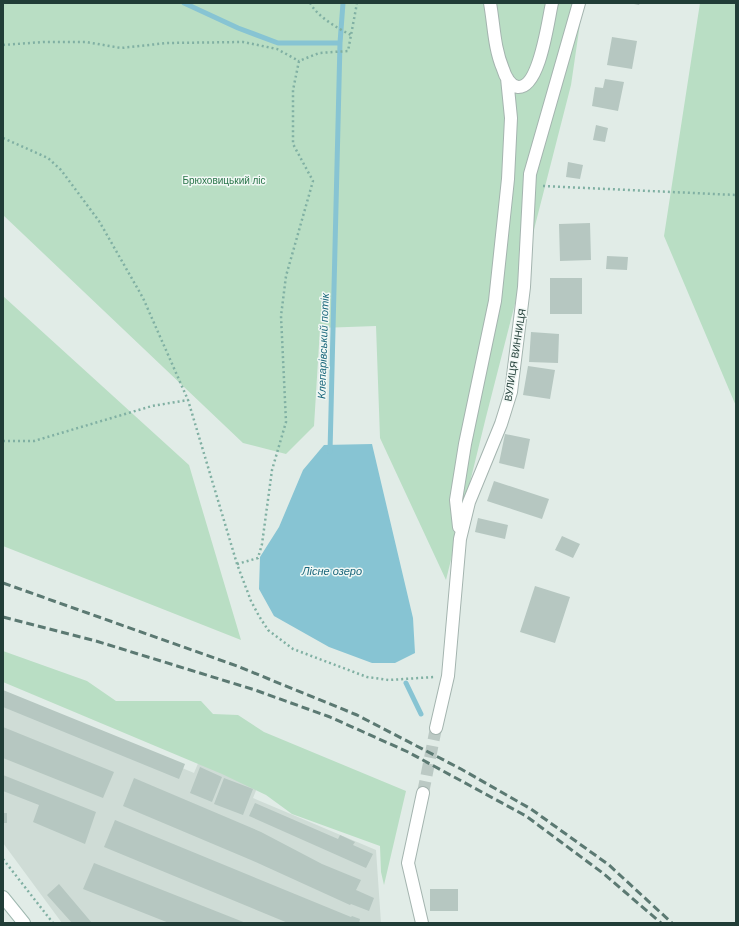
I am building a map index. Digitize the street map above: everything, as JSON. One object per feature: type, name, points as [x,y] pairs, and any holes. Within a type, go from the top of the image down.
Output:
[{"type":"street","points":[[460,538],[456,500],[465,444],[495,301],[508,179],[511,118],[507,78],[499,56],[490,3]]},
{"type":"street","points":[[507,78],[517,87],[523,86],[530,81],[536,70],[541,54],[552,3]]},
{"type":"street","name":"ВУЛИЦЯ ВИННИЦЯ","points":[[436,728],[448,676],[460,538],[469,502],[501,424],[511,392],[524,287],[528,185],[580,3]]},
{"type":"street","points":[[422,923],[408,863],[423,793]]},
{"type":"street","points":[[3,897],[24,923]]},
{"type":"path","points":[[310,3],[314,10],[342,31],[351,35]]},
{"type":"path","points":[[3,45],[86,42],[121,48],[168,43],[243,42],[277,49],[299,60],[320,53],[348,50],[357,3]]},
{"type":"path","points":[[237,564],[258,558],[262,544],[272,470],[286,422],[281,316],[286,276],[313,182],[293,144],[293,90],[299,60]]},
{"type":"path","points":[[3,138],[48,158],[61,170],[99,221],[144,298],[188,400],[237,564],[259,616],[268,630],[293,649],[344,669],[381,680],[448,676]]},
{"type":"path","points":[[528,185],[736,195]]},
{"type":"path","points":[[3,442],[34,441],[152,406],[188,400]]},
{"type":"path","points":[[3,859],[53,923]]},
{"type":"shaded area","points":[[3,692],[194,773],[199,761],[257,788],[253,798],[376,850],[381,923],[62,923],[3,843]]},
{"type":"green space","name":"Брюховицький ліс","points":[[3,3],[583,3],[571,85],[446,580],[380,438],[376,326],[320,328],[314,426],[286,454],[243,443],[3,215]]},
{"type":"green space","points":[[700,3],[736,3],[736,406],[664,236]]},
{"type":"green space","points":[[3,296],[189,465],[241,640],[3,546]]},
{"type":"green space","points":[[3,651],[87,681],[116,701],[201,701],[213,714],[238,715],[264,732],[406,791],[384,885],[381,872],[380,846],[292,814],[266,795],[222,774],[3,682]]},
{"type":"water","name":"Лісне озеро","points":[[372,444],[413,618],[415,653],[395,663],[372,663],[329,647],[274,616],[259,589],[260,557],[279,527],[303,470],[324,445]]},
{"type":"building","points":[[629,3],[640,3],[639,5]]},
{"type":"building","points":[[612,37],[637,41],[632,69],[607,65]]},
{"type":"building","points":[[605,79],[624,82],[618,111],[592,106],[595,87],[603,88]]},
{"type":"building","points":[[596,125],[608,128],[605,142],[593,140]]},
{"type":"building","points":[[568,162],[583,165],[580,179],[566,177]]},
{"type":"building","points":[[590,223],[591,260],[560,261],[559,224]]},
{"type":"building","points":[[607,256],[628,257],[627,270],[606,269]]},
{"type":"building","points":[[550,278],[582,278],[582,314],[550,314]]},
{"type":"building","points":[[531,332],[559,334],[558,363],[529,362]]},
{"type":"building","points":[[528,366],[555,370],[550,399],[523,395]]},
{"type":"building","points":[[505,434],[530,439],[524,469],[499,463]]},
{"type":"building","points":[[494,481],[549,499],[542,519],[487,501]]},
{"type":"building","points":[[478,518],[508,525],[505,539],[475,532]]},
{"type":"building","points":[[562,536],[580,544],[573,558],[555,550]]},
{"type":"building","points":[[535,586],[570,597],[555,643],[520,632]]},
{"type":"building","points":[[3,690],[185,764],[179,779],[3,707]]},
{"type":"building","points":[[3,727],[114,772],[103,798],[3,758]]},
{"type":"building","points":[[200,767],[222,777],[212,802],[190,793]]},
{"type":"building","points":[[3,775],[96,812],[85,844],[33,822],[39,805],[3,791]]},
{"type":"building","points":[[134,778],[261,832],[322,864],[361,880],[356,890],[374,898],[369,911],[351,904],[350,905],[251,860],[123,806]]},
{"type":"building","points":[[224,778],[253,789],[243,815],[214,804]]},
{"type":"building","points":[[255,803],[338,839],[340,835],[355,842],[353,845],[373,854],[366,868],[249,816]]},
{"type":"building","points":[[3,813],[7,813],[7,823],[3,823]]},
{"type":"building","points":[[115,820],[351,917],[360,919],[359,923],[288,923],[104,847]]},
{"type":"building","points":[[94,863],[246,923],[169,923],[83,889]]},
{"type":"building","points":[[59,884],[92,923],[72,923],[47,895]]},
{"type":"building","points":[[430,889],[458,889],[458,911],[430,911]]},
{"type":"waterway","points":[[184,3],[238,28],[278,43],[340,43]]},
{"type":"waterway","name":"Клепарівський потік","points":[[330,452],[340,43],[343,3]]},
{"type":"waterway","name":"Клепарівський потік","points":[[406,683],[421,714]]},
{"type":"tunnel","points":[[423,793],[436,728]]},
{"type":"railway","points":[[3,583],[237,666],[357,715],[461,769],[531,809],[609,865],[672,923]]},
{"type":"railway","points":[[3,617],[96,641],[255,690],[330,717],[408,752],[526,816],[604,874],[661,923]]}]
